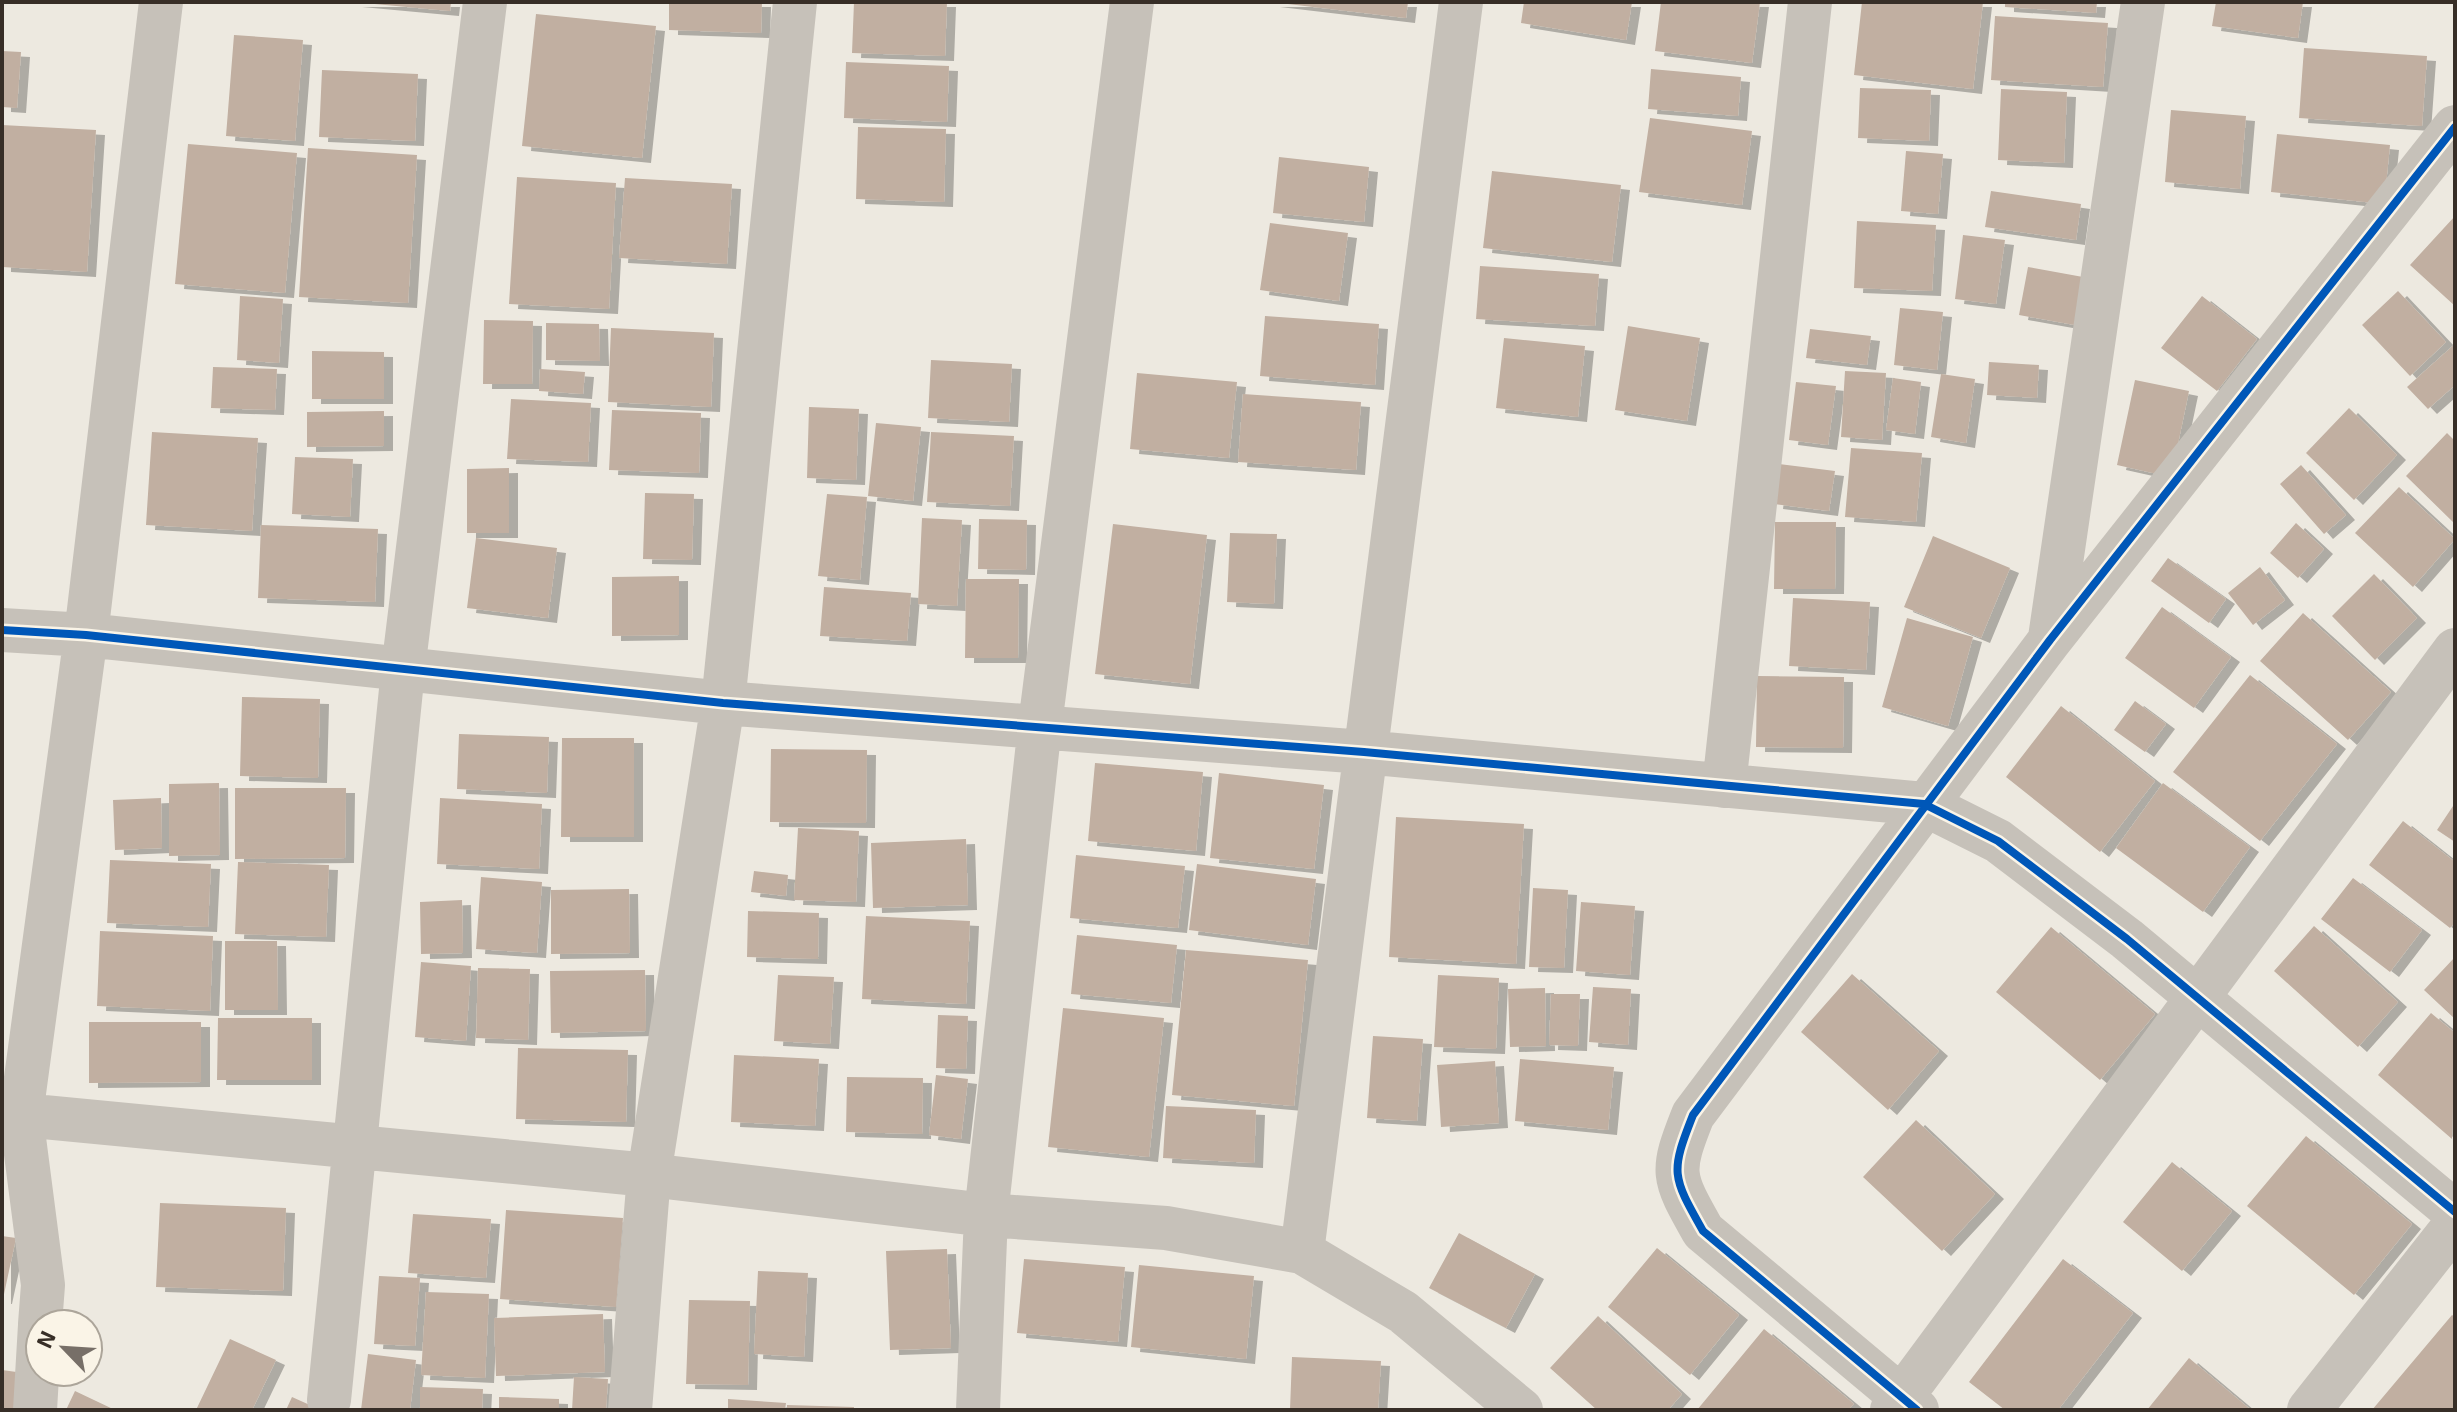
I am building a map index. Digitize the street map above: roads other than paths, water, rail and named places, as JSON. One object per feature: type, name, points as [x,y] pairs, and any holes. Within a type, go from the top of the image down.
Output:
[{"type":"street","points":[[41,1308],[43,1285],[12,1114],[86,635],[161,2]]},
{"type":"street","points":[[329,1400],[352,1149],[403,670],[485,2]]},
{"type":"street","points":[[630,1410],[649,1175],[723,703],[795,2]]},
{"type":"street","points":[[978,1410],[986,1215],[1040,725],[1132,2]]},
{"type":"street","points":[[1302,1252],[1461,2]]},
{"type":"street","points":[[1724,786],[1810,2]]},
{"type":"street","points":[[2050,640],[2143,2]]},
{"type":"street","points":[[2455,127],[2050,640],[1693,1115],[1675,1160],[1682,1193],[1703,1231],[1903,1406],[2198,996],[2455,650]]},
{"type":"street","points":[[2,630],[86,635],[723,703],[1364,752],[1924,804],[1998,841],[2198,996],[2455,1212]]},
{"type":"street","points":[[12,1114],[352,1149],[649,1175],[986,1215],[1166,1228],[1302,1252],[1403,1312],[1521,1410]]},
{"type":"street","points":[[2309,1410],[2455,1225]]},
{"type":"street","points":[[35,1410],[36,1388]]}]
